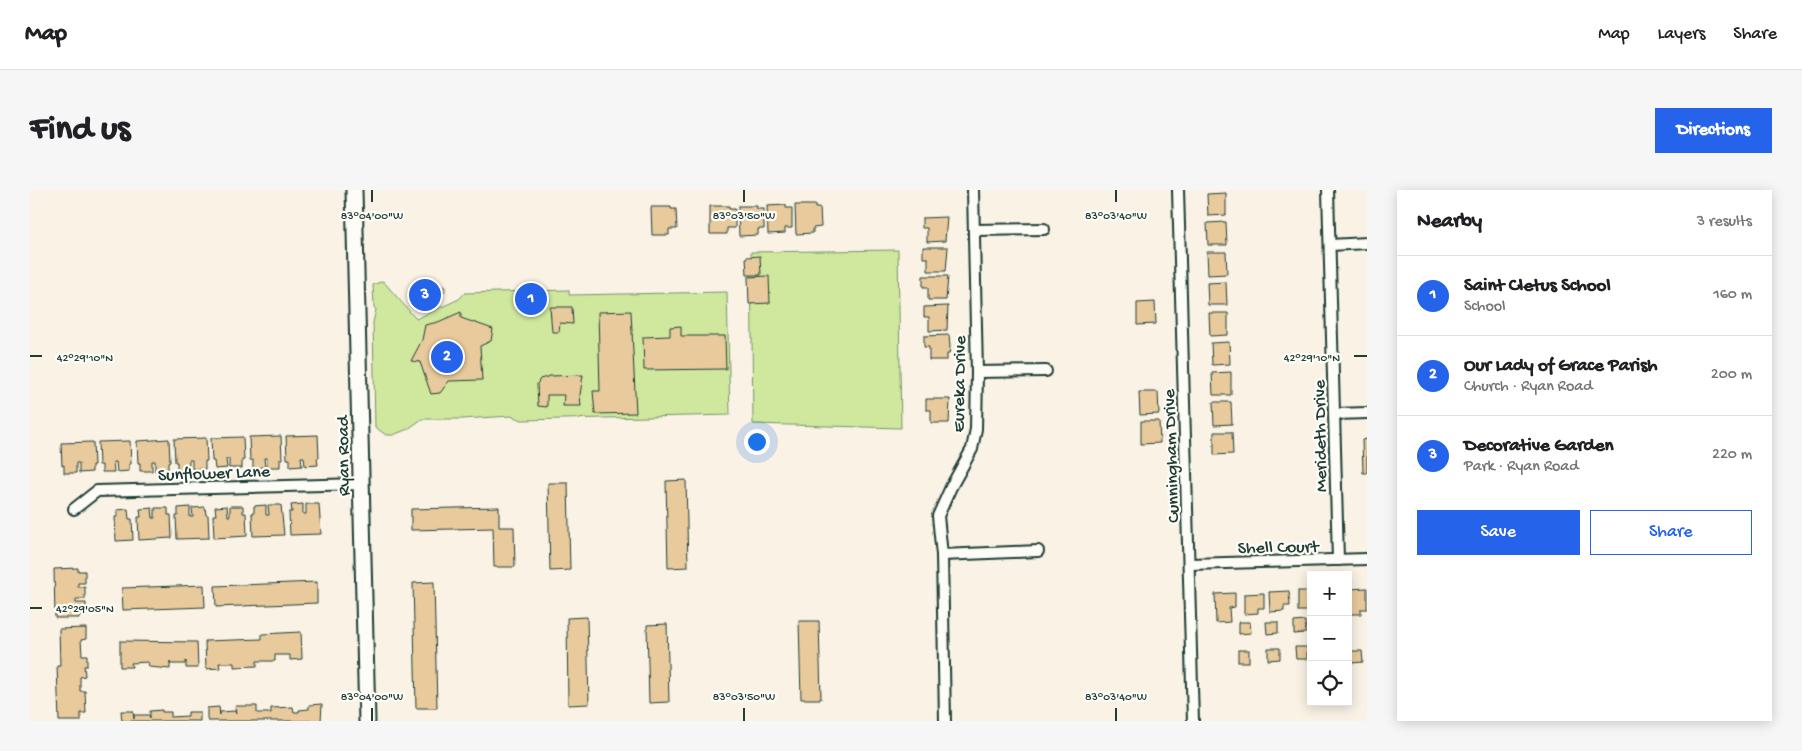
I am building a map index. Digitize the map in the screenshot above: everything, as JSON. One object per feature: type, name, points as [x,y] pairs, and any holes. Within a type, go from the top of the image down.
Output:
[{"type":"main road","name":"Ryan Road","points":[[354,190],[367,721]]},
{"type":"street","name":"Eureka Drive","points":[[944,721],[942,555],[938,516],[951,487],[972,449],[976,429],[977,372],[973,190]]},
{"type":"street","name":"Cunningham Drive","points":[[1178,190],[1193,721]]},
{"type":"street","name":"Merideth Drive","points":[[1328,190],[1338,560]]},
{"type":"street","points":[[974,230],[1044,229]]},
{"type":"street","points":[[1330,245],[1367,244]]},
{"type":"street","points":[[977,372],[1046,371]]},
{"type":"street","points":[[1335,414],[1367,413]]},
{"type":"street","name":"Sunflower Lane","points":[[74,509],[96,491],[361,484]]},
{"type":"street","points":[[942,555],[1038,551]]},
{"type":"street","name":"Shell Court","points":[[1190,564],[1367,559]]},
{"type":"green space","points":[[898,250],[901,428],[753,424],[751,252]]},
{"type":"green space","points":[[383,281],[416,319],[459,299],[465,293],[569,290],[569,295],[727,292],[730,415],[522,420],[511,416],[422,419],[408,429],[393,435],[386,435],[375,427],[373,322],[376,310],[374,307],[373,285]]},
{"type":"green space","points":[[443,286],[445,291],[441,295],[423,303],[414,301],[408,292],[413,287]]},
{"type":"building","points":[[1226,193],[1226,215],[1208,216],[1207,194]]},
{"type":"building","points":[[786,205],[786,208],[792,208],[792,228],[785,228],[785,233],[768,234],[767,206]]},
{"type":"building","points":[[795,205],[815,205],[815,208],[820,208],[821,227],[813,228],[813,233],[796,234]]},
{"type":"building","points":[[710,206],[729,206],[729,209],[735,209],[735,228],[727,228],[727,234],[710,234]]},
{"type":"building","points":[[738,206],[757,206],[757,209],[764,209],[764,229],[758,229],[758,235],[739,236]]},
{"type":"building","points":[[651,207],[671,207],[671,209],[676,209],[677,229],[669,229],[669,235],[652,235]]},
{"type":"building","points":[[947,217],[945,241],[927,242],[927,228],[922,228],[922,218]]},
{"type":"building","points":[[1226,222],[1227,245],[1208,245],[1207,223]]},
{"type":"building","points":[[923,247],[948,247],[946,271],[928,271],[928,258],[923,258]]},
{"type":"building","points":[[1207,252],[1226,252],[1227,274],[1208,275]]},
{"type":"building","points":[[760,256],[761,275],[747,275],[746,257]]},
{"type":"building","points":[[769,276],[770,303],[749,304],[748,277]]},
{"type":"building","points":[[923,276],[948,276],[946,300],[928,300],[928,287],[923,287]]},
{"type":"building","points":[[1226,282],[1227,305],[1208,305],[1207,283]]},
{"type":"building","points":[[1155,302],[1156,324],[1137,325],[1137,303]]},
{"type":"building","points":[[948,306],[947,330],[929,331],[929,317],[924,317],[924,307]]},
{"type":"building","points":[[550,307],[572,307],[573,324],[560,323],[559,332],[552,332]]},
{"type":"building","points":[[631,311],[636,413],[595,414],[593,391],[600,391],[598,312]]},
{"type":"building","points":[[461,312],[461,318],[493,329],[491,341],[480,346],[482,380],[449,381],[440,393],[431,394],[420,362],[411,361],[422,340],[425,325],[438,322]]},
{"type":"building","points":[[1209,313],[1228,313],[1228,335],[1210,336]]},
{"type":"building","points":[[681,326],[681,336],[725,336],[726,369],[644,370],[643,337],[670,336],[670,327]]},
{"type":"building","points":[[949,335],[950,347],[947,360],[929,360],[929,347],[924,347],[924,336]]},
{"type":"building","points":[[1229,342],[1230,364],[1212,365],[1211,343]]},
{"type":"building","points":[[1231,372],[1231,395],[1213,395],[1212,373]]},
{"type":"building","points":[[583,375],[580,395],[581,406],[563,406],[564,395],[547,395],[547,407],[538,406],[537,384],[540,379],[550,376]]},
{"type":"building","points":[[1139,392],[1158,392],[1159,414],[1140,415]]},
{"type":"building","points":[[926,399],[950,399],[949,423],[931,423],[931,410],[926,410]]},
{"type":"building","points":[[1213,402],[1231,402],[1232,424],[1214,425]]},
{"type":"building","points":[[1141,421],[1159,421],[1160,443],[1141,444]]},
{"type":"building","points":[[1214,432],[1232,432],[1233,454],[1214,455]]},
{"type":"building","points":[[318,435],[318,465],[305,466],[304,457],[301,457],[302,466],[290,467],[290,459],[287,459],[286,436]]},
{"type":"building","points":[[281,436],[282,459],[280,459],[280,467],[267,467],[267,458],[264,458],[265,467],[253,468],[253,460],[250,460],[249,437]]},
{"type":"building","points":[[243,437],[244,460],[242,460],[242,468],[229,468],[229,459],[226,459],[227,468],[215,469],[214,461],[212,461],[211,438]]},
{"type":"building","points":[[206,438],[207,461],[205,461],[205,469],[192,469],[192,460],[189,460],[189,469],[177,470],[174,439]]},
{"type":"building","points":[[169,439],[170,462],[168,463],[168,470],[155,471],[155,461],[152,461],[152,471],[140,471],[137,441]]},
{"type":"building","points":[[1367,439],[1367,473],[1363,473],[1362,440]]},
{"type":"building","points":[[130,441],[131,464],[129,464],[129,471],[117,472],[116,462],[113,462],[114,472],[102,472],[102,465],[99,465],[98,442]]},
{"type":"building","points":[[93,442],[94,465],[92,465],[92,472],[79,473],[79,463],[76,463],[76,473],[64,473],[61,443]]},
{"type":"building","points":[[686,480],[688,567],[668,568],[666,481]]},
{"type":"building","points":[[548,483],[568,483],[570,570],[550,571]]},
{"type":"building","points":[[303,504],[303,514],[306,514],[306,504],[319,504],[321,534],[290,535],[289,512],[292,512],[291,505]]},
{"type":"building","points":[[266,505],[266,515],[269,515],[268,505],[281,505],[284,535],[253,536],[252,513],[254,513],[254,506]]},
{"type":"building","points":[[227,506],[228,516],[230,516],[230,506],[243,506],[243,513],[246,513],[247,536],[214,538],[213,515],[216,515],[215,507]]},
{"type":"building","points":[[190,507],[190,517],[193,517],[192,508],[205,507],[206,515],[208,515],[209,538],[177,539],[176,516],[178,516],[178,508]]},
{"type":"building","points":[[499,507],[499,527],[514,527],[515,567],[494,567],[493,528],[411,530],[411,509]]},
{"type":"building","points":[[152,508],[153,518],[155,518],[155,508],[168,508],[168,515],[171,515],[172,538],[139,540],[138,517],[141,517],[140,509]]},
{"type":"building","points":[[128,509],[129,519],[132,519],[133,540],[116,541],[115,517],[117,517],[117,510]]},
{"type":"building","points":[[78,568],[78,571],[85,571],[85,583],[78,583],[78,587],[85,587],[85,599],[76,599],[76,603],[86,603],[86,615],[79,615],[79,618],[55,618],[54,569]]},
{"type":"building","points":[[317,582],[317,603],[216,607],[215,586]]},
{"type":"building","points":[[434,582],[437,708],[416,708],[413,583]]},
{"type":"building","points":[[204,585],[205,607],[123,610],[122,588]]},
{"type":"building","points":[[1367,588],[1367,609],[1361,609],[1361,614],[1352,614],[1352,589]]},
{"type":"building","points":[[1289,591],[1290,606],[1284,606],[1284,611],[1270,612],[1269,592]]},
{"type":"building","points":[[1298,591],[1307,591],[1307,611],[1298,611]]},
{"type":"building","points":[[1235,593],[1235,607],[1229,608],[1230,622],[1216,623],[1215,594]]},
{"type":"building","points":[[1264,593],[1264,608],[1258,608],[1258,613],[1244,614],[1244,594]]},
{"type":"building","points":[[587,617],[589,704],[568,705],[567,618]]},
{"type":"building","points":[[799,621],[819,621],[821,699],[801,699]]},
{"type":"building","points":[[1305,621],[1306,633],[1294,634],[1294,622]]},
{"type":"building","points":[[1239,622],[1250,622],[1251,633],[1239,634]]},
{"type":"building","points":[[1266,622],[1278,622],[1278,633],[1267,634]]},
{"type":"building","points":[[667,624],[669,702],[649,703],[647,625]]},
{"type":"building","points":[[86,628],[86,639],[81,640],[82,655],[87,655],[87,666],[84,666],[85,676],[80,677],[80,691],[85,691],[86,713],[81,713],[81,721],[59,721],[57,666],[60,666],[59,629]]},
{"type":"building","points":[[301,632],[302,659],[290,660],[290,655],[275,655],[275,661],[257,661],[257,666],[234,667],[234,663],[219,663],[220,668],[206,669],[205,641],[262,639],[262,634]]},
{"type":"building","points":[[120,641],[197,642],[198,668],[186,668],[186,661],[185,664],[170,664],[170,669],[149,667],[148,662],[131,663],[132,667],[120,667]]},
{"type":"building","points":[[1295,647],[1307,647],[1307,659],[1296,659]]},
{"type":"building","points":[[1268,648],[1280,648],[1280,659],[1268,660]]},
{"type":"building","points":[[1238,650],[1249,650],[1249,662],[1238,662]]},
{"type":"building","points":[[1352,651],[1362,651],[1363,662],[1352,663]]},
{"type":"building","points":[[322,704],[321,721],[208,721],[207,719],[207,708],[219,707],[220,715],[220,712],[235,711],[236,714],[235,706],[257,706],[257,713],[271,713],[271,708],[293,707],[294,712],[299,712],[299,710],[309,709],[309,705]]},
{"type":"building","points":[[162,710],[162,712],[171,712],[171,717],[188,716],[188,712],[200,712],[200,721],[122,721],[121,711],[133,711],[134,719],[134,715],[149,715],[150,718],[150,711]]},
{"type":"place","name":"Decorative Garden","points":[[425,295]]},
{"type":"place","name":"Saint Cletus School","points":[[531,299]]},
{"type":"place","name":"Our Lady of Grace Parish","points":[[447,357]]}]
